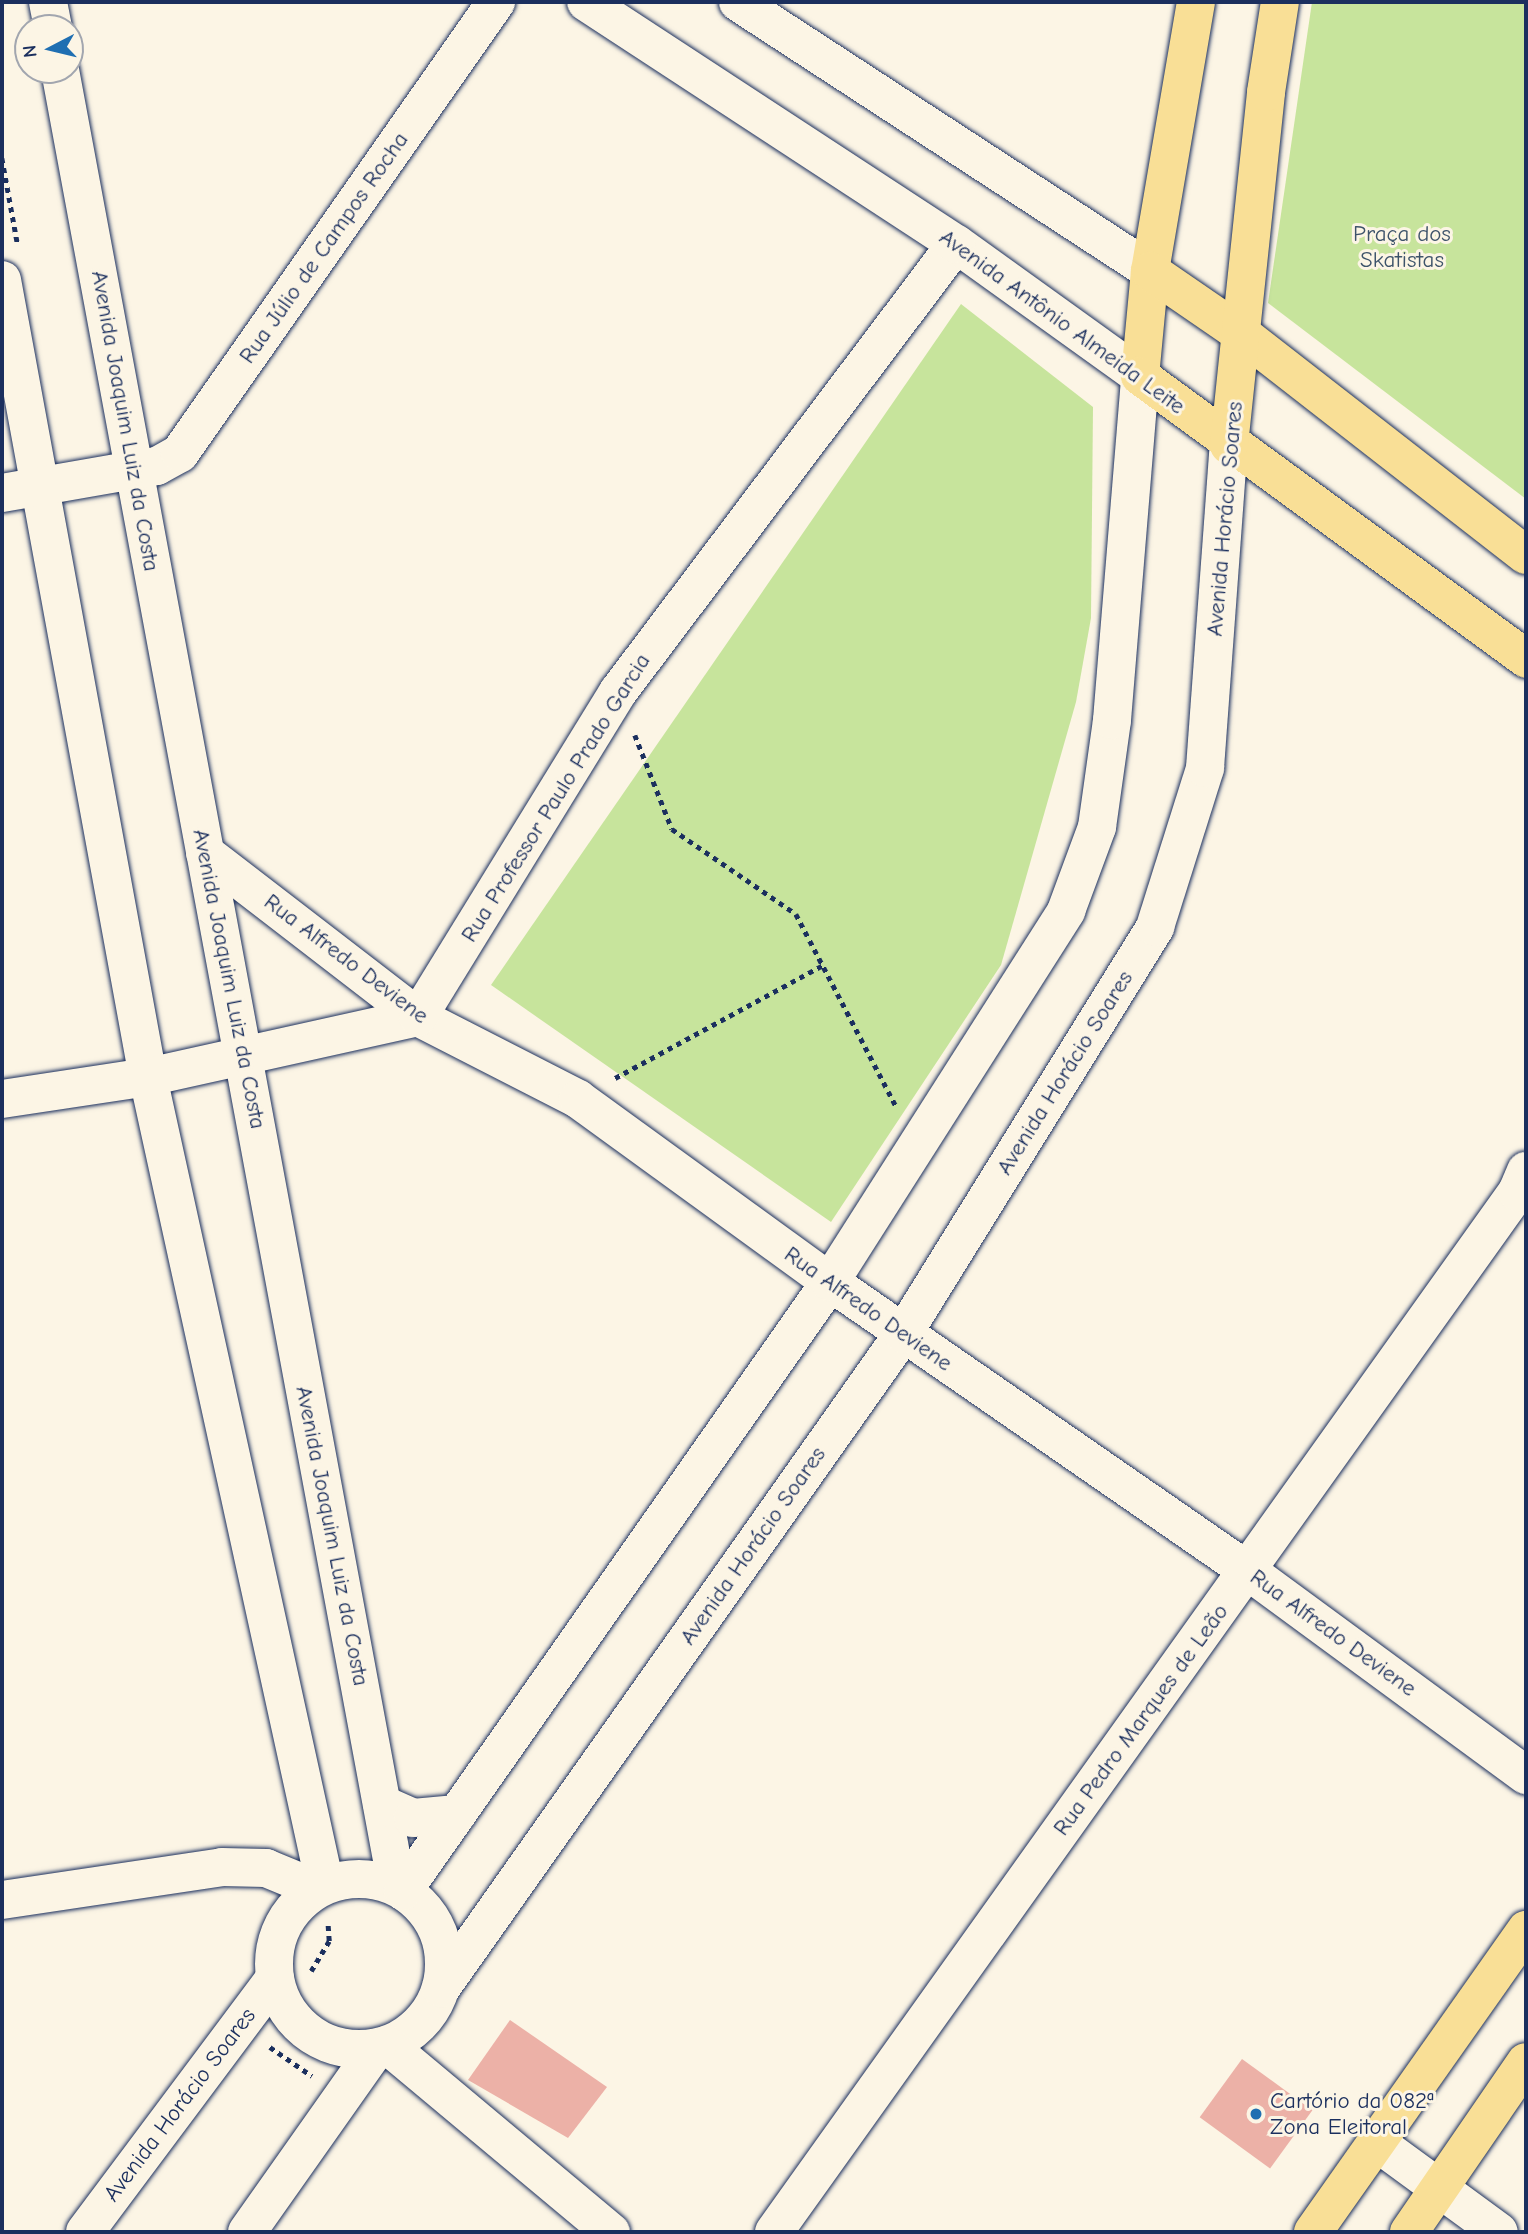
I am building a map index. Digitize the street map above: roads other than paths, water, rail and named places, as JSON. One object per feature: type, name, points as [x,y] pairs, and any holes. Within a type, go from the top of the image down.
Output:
[{"type":"main road","points":[[1140,376],[1150,271],[1196,2]]},
{"type":"main road","name":"Avenida Horácio Soares","points":[[1229,445],[1243,335],[1266,92],[1280,2]]},
{"type":"main road","points":[[1150,271],[1243,335],[1526,555]]},
{"type":"main road","name":"Avenida Antônio Almeida Leite","points":[[1140,376],[1229,445],[1526,659]]},
{"type":"main road","points":[[1313,2232],[1526,1930]]},
{"type":"main road","points":[[1409,2232],[1526,2062]]},
{"type":"street","name":"Rua Júlio de Campos Rocha","points":[[2,493],[157,466],[180,453],[496,2]]},
{"type":"street","name":"Avenida Antônio Almeida Leite","points":[[586,2],[956,244],[1140,376]]},
{"type":"street","points":[[738,2],[1150,271]]},
{"type":"street","name":"Avenida Joaquim Luiz da Costa","points":[[63,84],[400,1889]]},
{"type":"street","name":"Rua Professor Paulo Prado Garcia","points":[[418,1017],[618,692],[956,244]]},
{"type":"street","points":[[2,280],[148,1077],[321,1887]]},
{"type":"street","points":[[400,1889],[457,1814],[830,1282],[1066,911],[1097,827],[1112,720],[1140,376]]},
{"type":"street","name":"Avenida Horácio Soares","points":[[441,1988],[903,1334],[1155,927],[1205,768],[1229,445]]},
{"type":"street","name":"Rua Alfredo Deviene","points":[[205,853],[418,1017],[578,1099],[903,1334],[1248,1571],[1526,1775]]},
{"type":"street","points":[[2,1099],[148,1077],[418,1017]]},
{"type":"street","name":"Rua Pedro Marques de Leão","points":[[774,2232],[1517,1192],[1526,1171]]},
{"type":"street","points":[[382,1804],[413,1818],[457,1814]]},
{"type":"street","points":[[2,1900],[222,1867],[266,1868],[321,1887]]},
{"type":"street","points":[[247,2232],[382,2047],[421,2024],[441,1988],[444,1960],[439,1933],[425,1909],[400,1889],[349,1879],[321,1887],[291,1912],[276,1942],[275,1978],[283,2003],[300,2026],[323,2042],[349,2049],[382,2047],[611,2232]]},
{"type":"street","name":"Avenida Horácio Soares","points":[[85,2232],[275,1978]]},
{"type":"street","points":[[1376,2143],[1499,2232]]},
{"type":"place","name":"Cartório da 082ª Zona Eleitoral","points":[[1256,2114]]},
{"type":"park label","name":"Praça dos Skatistas","points":[[1402,247]]}]
